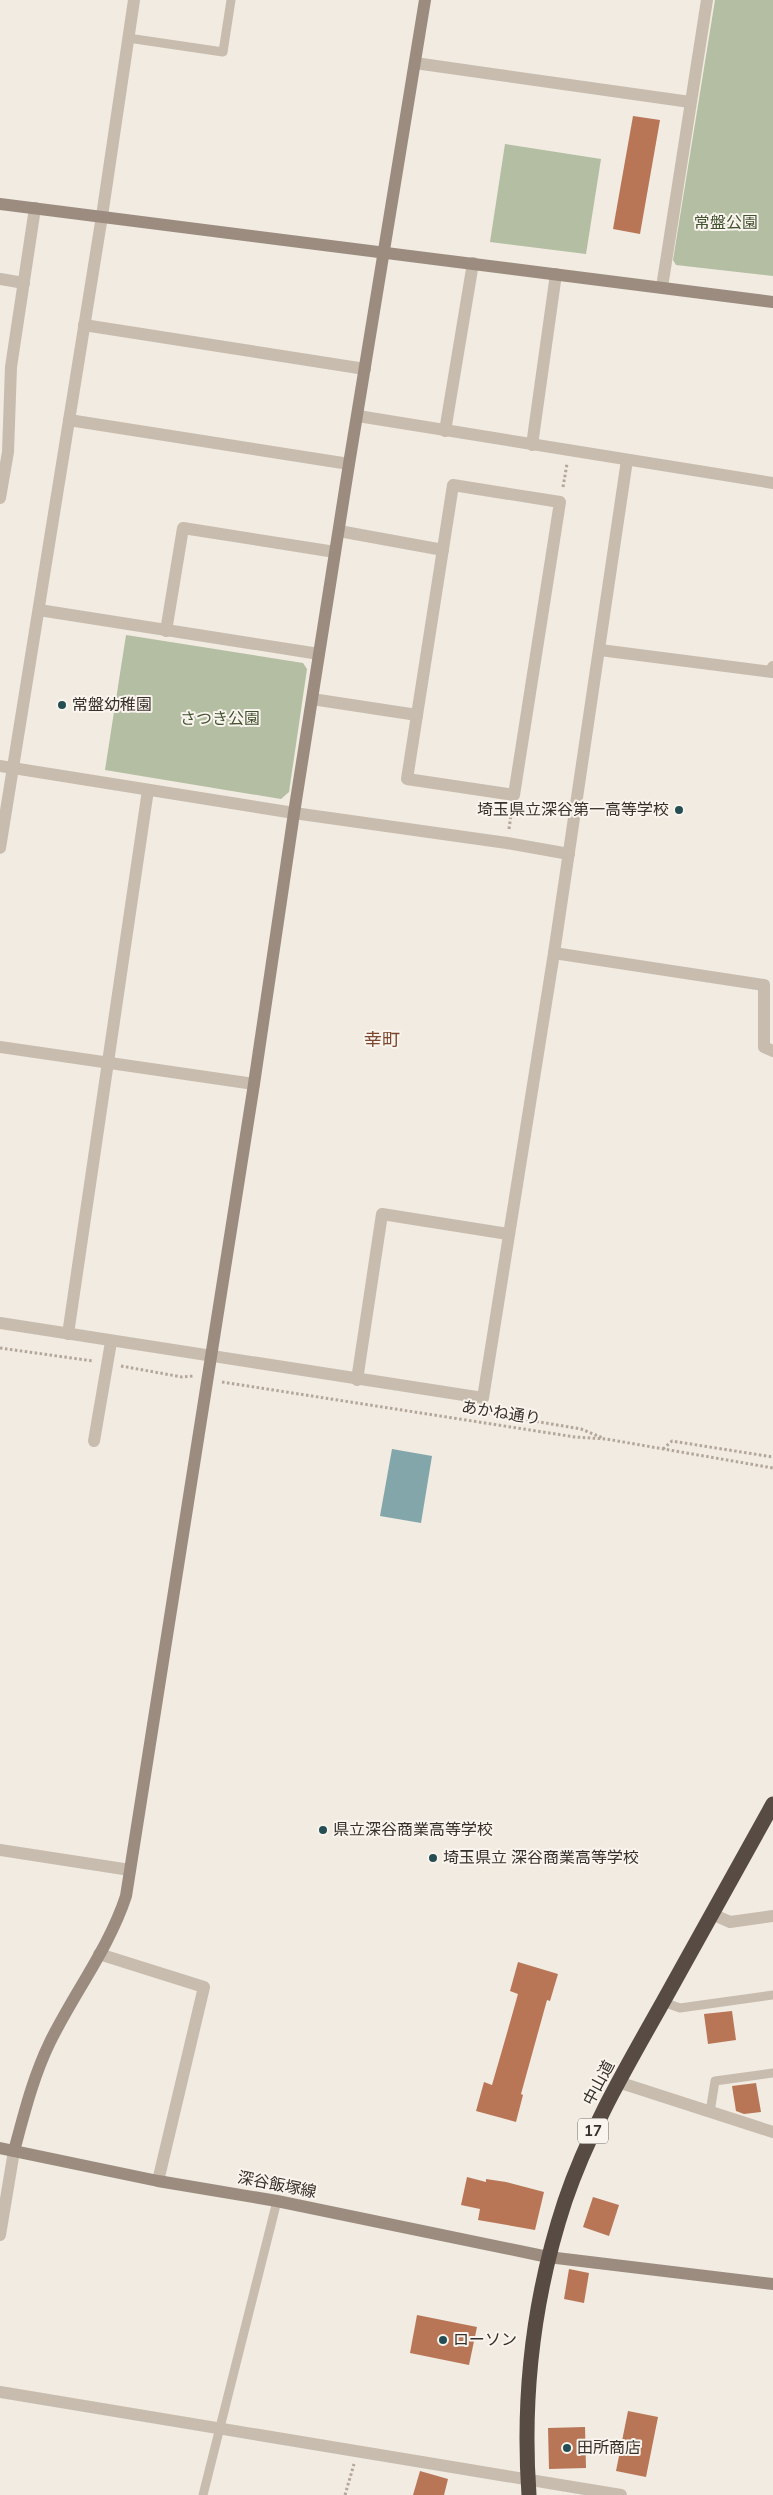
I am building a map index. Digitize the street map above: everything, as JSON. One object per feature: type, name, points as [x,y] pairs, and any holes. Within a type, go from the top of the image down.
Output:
[{"type":"highway","name":"中山道","points":[[529,2488],[530,2369],[548,2257],[578,2166],[618,2082],[773,1804]]},
{"type":"street","points":[[0,848],[102,216],[134,0]]},
{"type":"street","points":[[0,2235],[14,2151],[37,2070],[51,2040],[121,1912],[130,1870],[254,1084],[335,552],[425,0]]},
{"type":"street","points":[[662,287],[707,0]]},
{"type":"street","points":[[415,63],[690,102]]},
{"type":"street","points":[[0,204],[773,302]]},
{"type":"street","points":[[0,498],[4,451],[6,366],[24,283],[35,208]]},
{"type":"street","points":[[445,430],[473,263]]},
{"type":"street","points":[[532,445],[556,274]]},
{"type":"street","points":[[0,279],[24,283]]},
{"type":"street","points":[[84,325],[365,369]]},
{"type":"street","points":[[358,416],[773,482]]},
{"type":"street","points":[[69,420],[349,464]]},
{"type":"street","points":[[0,1323],[111,1342],[483,1398],[554,953],[627,460]]},
{"type":"street","points":[[453,485],[560,502],[514,795],[407,779],[453,485]]},
{"type":"street","points":[[166,631],[183,528],[335,552]]},
{"type":"street","points":[[339,531],[443,550]]},
{"type":"street","points":[[38,610],[319,654]]},
{"type":"street","points":[[600,650],[772,672],[773,667]]},
{"type":"street","points":[[312,699],[417,715]]},
{"type":"street","points":[[0,766],[294,813],[507,843],[569,854]]},
{"type":"street","points":[[68,1334],[148,790]]},
{"type":"street","points":[[554,953],[764,985],[764,1047],[773,1051]]},
{"type":"street","points":[[0,1047],[254,1084]]},
{"type":"street","points":[[357,1380],[382,1214],[508,1234]]},
{"type":"street","points":[[94,1441],[111,1342]]},
{"type":"street","points":[[0,1850],[130,1870]]},
{"type":"street","points":[[712,1914],[730,1922],[773,1916]]},
{"type":"street","points":[[99,1954],[204,1987],[158,2181]]},
{"type":"street","points":[[618,2082],[773,2132]]},
{"type":"street","name":"深谷飯塚線","points":[[0,2148],[158,2181],[277,2201],[548,2257],[773,2284]]},
{"type":"street","points":[[0,2392],[358,2452],[529,2488],[621,2495]]},
{"type":"lane","points":[[128,38],[223,52],[231,0]]},
{"type":"lane","points":[[663,2002],[680,2008],[773,1995]]},
{"type":"lane","points":[[710,2112],[715,2081],[773,2073]]},
{"type":"lane","points":[[203,2495],[277,2201]]},
{"type":"path","points":[[560,502],[569,451]]},
{"type":"path","points":[[507,843],[514,795]]},
{"type":"path","points":[[0,1348],[88,1362],[98,1361]]},
{"type":"path","points":[[116,1364],[182,1376],[193,1376]]},
{"type":"path","name":"あかね通り","points":[[226,1382],[576,1437],[606,1439],[773,1468]]},
{"type":"path","points":[[663,1450],[672,1441],[773,1458]]},
{"type":"path","points":[[345,2495],[358,2452]]},
{"type":"green space","name":"常盤公園","points":[[715,0],[773,0],[773,276],[676,265],[673,260]]},
{"type":"green space","points":[[505,144],[601,159],[586,254],[490,242]]},
{"type":"green space","name":"さつき公園","points":[[126,635],[303,663],[307,669],[289,792],[281,799],[105,770]]},
{"type":"water","points":[[392,1449],[432,1456],[421,1523],[380,1516]]},
{"type":"building","points":[[633,116],[660,120],[640,234],[613,229]]},
{"type":"building","points":[[518,1962],[558,1974],[550,2001],[547,2000],[521,2094],[523,2095],[516,2122],[476,2111],[484,2082],[492,2085],[518,1994],[510,1991]]},
{"type":"building","points":[[732,2011],[736,2040],[708,2044],[704,2014]]},
{"type":"building","points":[[756,2083],[761,2112],[744,2114],[736,2111],[732,2086]]},
{"type":"building","points":[[467,2177],[486,2182],[486,2179],[506,2182],[544,2192],[535,2230],[478,2220],[480,2209],[461,2205]]},
{"type":"building","points":[[593,2197],[619,2205],[609,2236],[583,2227]]},
{"type":"building","points":[[569,2269],[589,2273],[584,2303],[564,2299]]},
{"type":"building","name":"ローソン","points":[[417,2315],[477,2327],[469,2365],[410,2353]]},
{"type":"building","points":[[628,2411],[658,2417],[646,2477],[616,2471]]},
{"type":"building","name":"田所商店","points":[[585,2427],[586,2468],[549,2469],[548,2428]]},
{"type":"building","points":[[420,2471],[448,2479],[444,2495],[413,2495]]},
{"type":"place","name":"常盤幼稚園","points":[[62,705]]},
{"type":"place","name":"埼玉県立深谷第一高等学校","points":[[679,810]]},
{"type":"place","name":"県立深谷商業高等学校","points":[[323,1830]]},
{"type":"place","name":"埼玉県立 深谷商業高等学校","points":[[433,1858]]},
{"type":"place","name":"ローソン","points":[[443,2340]]},
{"type":"place","name":"田所商店","points":[[567,2448]]},
{"type":"district","name":"幸町","points":[[382,1040]]}]
